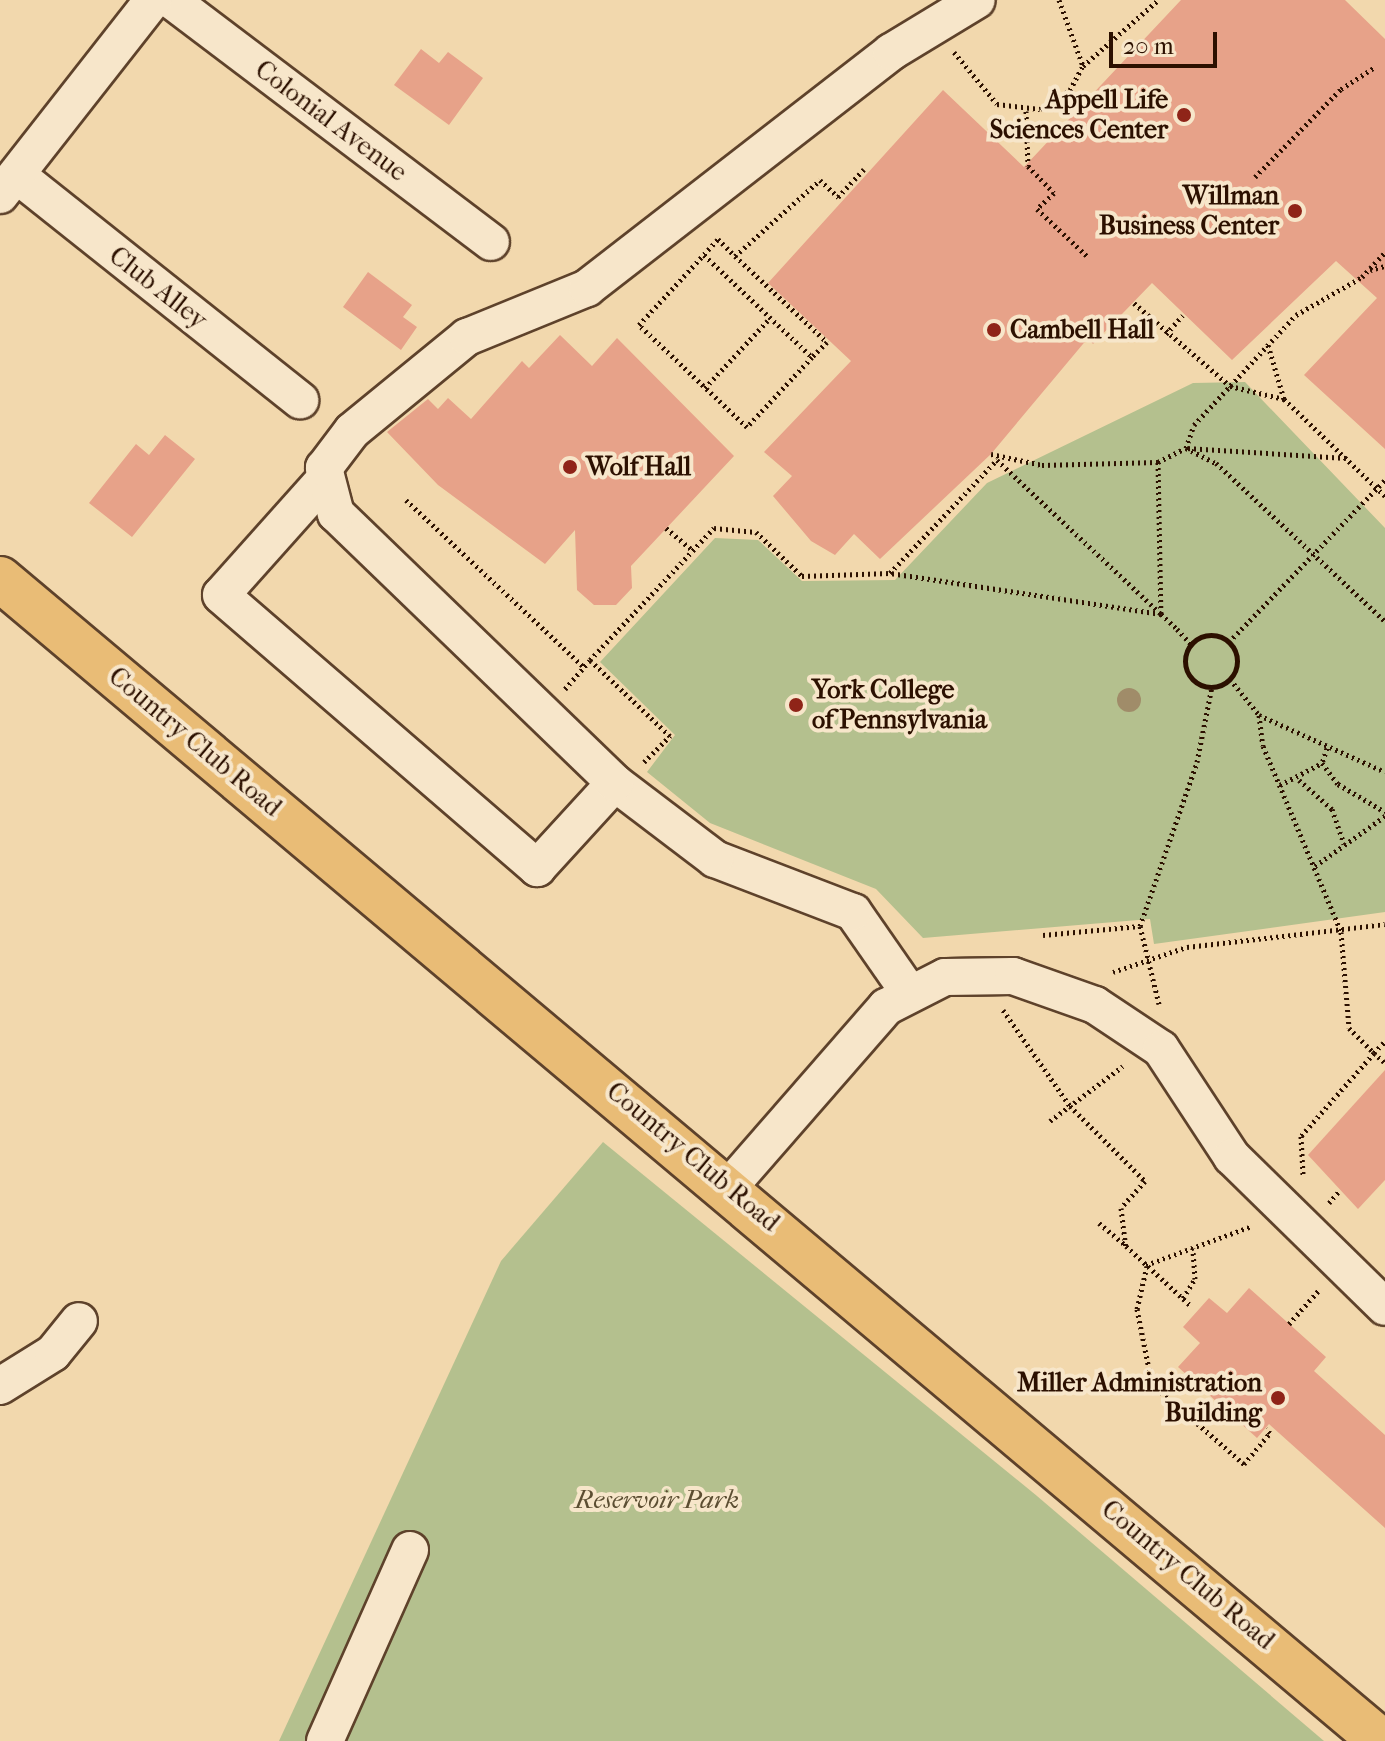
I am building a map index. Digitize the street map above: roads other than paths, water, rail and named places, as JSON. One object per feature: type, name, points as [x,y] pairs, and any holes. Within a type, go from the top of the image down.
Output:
[{"type":"main road","name":"Country Club Road","points":[[0,579],[729,1187],[1381,1741]]},
{"type":"street","points":[[8,185],[153,0]]},
{"type":"street","name":"Colonial Avenue","points":[[171,0],[491,242]]},
{"type":"street","points":[[629,779],[537,868],[221,595],[324,480],[339,444],[467,337],[587,288],[891,52],[977,0]]},
{"type":"street","name":"Club Alley","points":[[8,185],[300,400]]},
{"type":"street","points":[[324,480],[343,520],[715,859],[853,912],[908,991]]},
{"type":"street","points":[[729,1187],[908,991],[945,977],[992,973],[1066,991],[1129,1025],[1177,1068],[1241,1167],[1385,1307]]},
{"type":"street","points":[[0,1386],[53,1353],[79,1321]]},
{"type":"street","points":[[325,1741],[410,1550]]},
{"type":"place","name":"Appell Life Sciences Center","points":[[1184,115]]},
{"type":"place","name":"Willman Business Center","points":[[1295,211]]},
{"type":"place","name":"Cambell Hall","points":[[994,330]]},
{"type":"place","name":"Wolf Hall","points":[[570,467]]},
{"type":"place","name":"York College of Pennsylvania","points":[[796,705]]},
{"type":"place","name":"Miller Administration Building","points":[[1278,1398]]},
{"type":"park label","name":"Reservoir Park","points":[[657,1500]]}]
